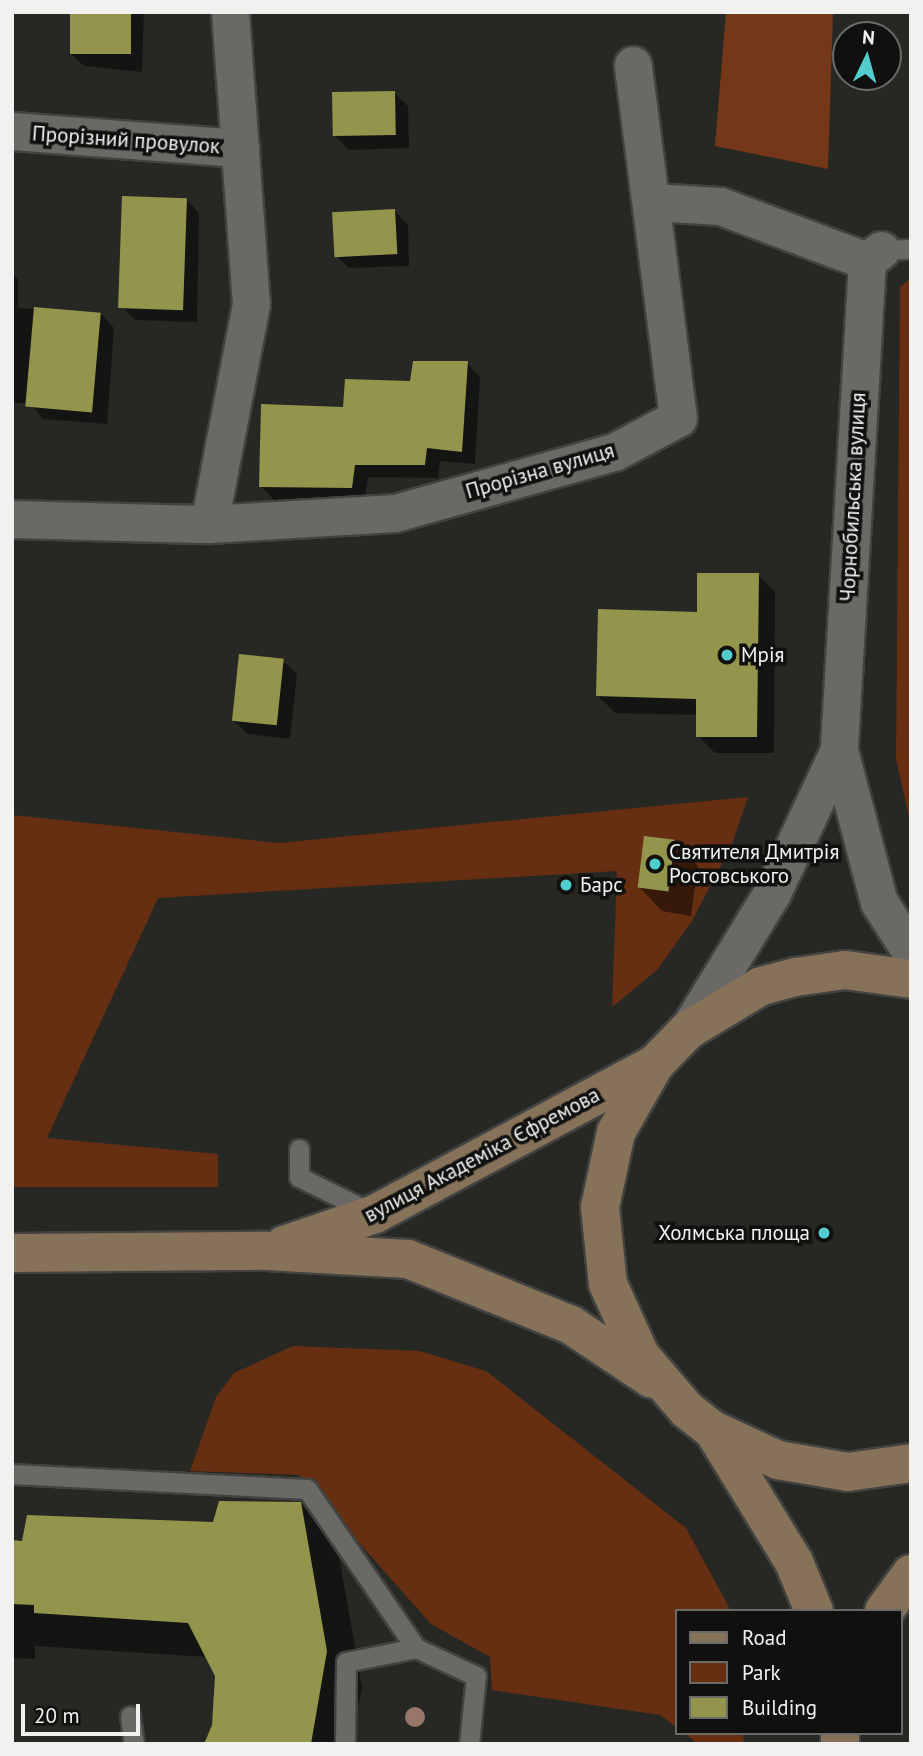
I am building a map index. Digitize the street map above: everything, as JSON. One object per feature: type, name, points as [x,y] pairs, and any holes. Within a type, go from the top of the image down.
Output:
[{"type":"main road","points":[[911,979],[845,970],[795,976],[761,986],[688,1030],[655,1064],[616,1132],[600,1207],[608,1284],[639,1355],[663,1386],[713,1430],[778,1460],[848,1472],[911,1463]]},
{"type":"main road","name":"вулиця Академіка Єфремова","points":[[266,1251],[375,1214],[655,1064]]},
{"type":"main road","name":"вулиця Академіка Єфремова","points":[[12,1253],[266,1251],[408,1259],[571,1325],[663,1386]]},
{"type":"main road","points":[[713,1430],[794,1562],[813,1609]]},
{"type":"main road","points":[[885,1609],[911,1574]]},
{"type":"street","points":[[209,524],[251,304],[230,12]]},
{"type":"street","name":"Прорізна вулиця","points":[[12,519],[209,524],[395,513],[614,452],[678,418],[653,202],[633,65]]},
{"type":"street","name":"Прорізний провулок","points":[[12,131],[240,148]]},
{"type":"street","points":[[653,202],[720,206],[886,253]]},
{"type":"street","name":"Чорнобильська вулиця","points":[[688,1030],[772,893],[839,750],[886,253]]},
{"type":"street","name":"Чорнобильська вулиця","points":[[839,750],[879,902],[911,952]]},
{"type":"lane","points":[[299,1149],[299,1177],[375,1214]]},
{"type":"lane","points":[[12,1474],[307,1489],[416,1648],[476,1676],[469,1744]]},
{"type":"lane","points":[[345,1744],[346,1662],[416,1648]]},
{"type":"lane","points":[[130,1716],[134,1744]]},
{"type":"green space","points":[[911,278],[911,826],[896,759],[900,287]]},
{"type":"green space","points":[[748,797],[732,844],[692,921],[657,970],[612,1007],[617,871],[158,898],[47,1138],[218,1154],[218,1187],[12,1187],[12,815],[279,843]]},
{"type":"green space","points":[[293,1346],[420,1351],[486,1371],[686,1528],[730,1609],[674,1609],[674,1726],[660,1715],[492,1690],[490,1657],[431,1624],[299,1475],[190,1471],[216,1397],[234,1373]]},
{"type":"green space","points":[[687,1735],[743,1735],[744,1744],[698,1744]]},
{"type":"shaded area","points":[[726,12],[833,12],[828,169],[715,146]]},
{"type":"building","points":[[70,12],[131,12],[131,54],[70,54]]},
{"type":"building","points":[[395,91],[396,135],[333,136],[332,92]]},
{"type":"building","points":[[122,196],[187,198],[183,310],[118,308]]},
{"type":"building","points":[[395,209],[397,254],[334,257],[332,212]]},
{"type":"building","points":[[34,307],[101,313],[92,412],[25,407]]},
{"type":"building","points":[[413,361],[468,361],[462,452],[427,448],[425,465],[355,465],[352,488],[259,487],[261,404],[343,407],[345,379],[410,381]]},
{"type":"building","points":[[697,573],[759,573],[757,737],[696,737],[696,699],[596,696],[598,609],[697,612]]},
{"type":"building","points":[[239,654],[284,659],[277,725],[232,721]]},
{"type":"building","name":"Святителя Дмитрія Ростовського","points":[[644,836],[675,840],[668,891],[638,888]]},
{"type":"building","points":[[219,1501],[301,1502],[327,1651],[311,1744],[204,1744],[212,1725],[215,1676],[188,1623],[34,1613],[34,1605],[12,1604],[12,1540],[22,1541],[27,1515],[213,1522]]},
{"type":"place","name":"Мрія","points":[[727,655]]},
{"type":"place","name":"Святителя Дмитрія Ростовського","points":[[655,864]]},
{"type":"place","name":"Барс","points":[[566,885]]},
{"type":"place","name":"Холмська площа","points":[[824,1233]]}]
